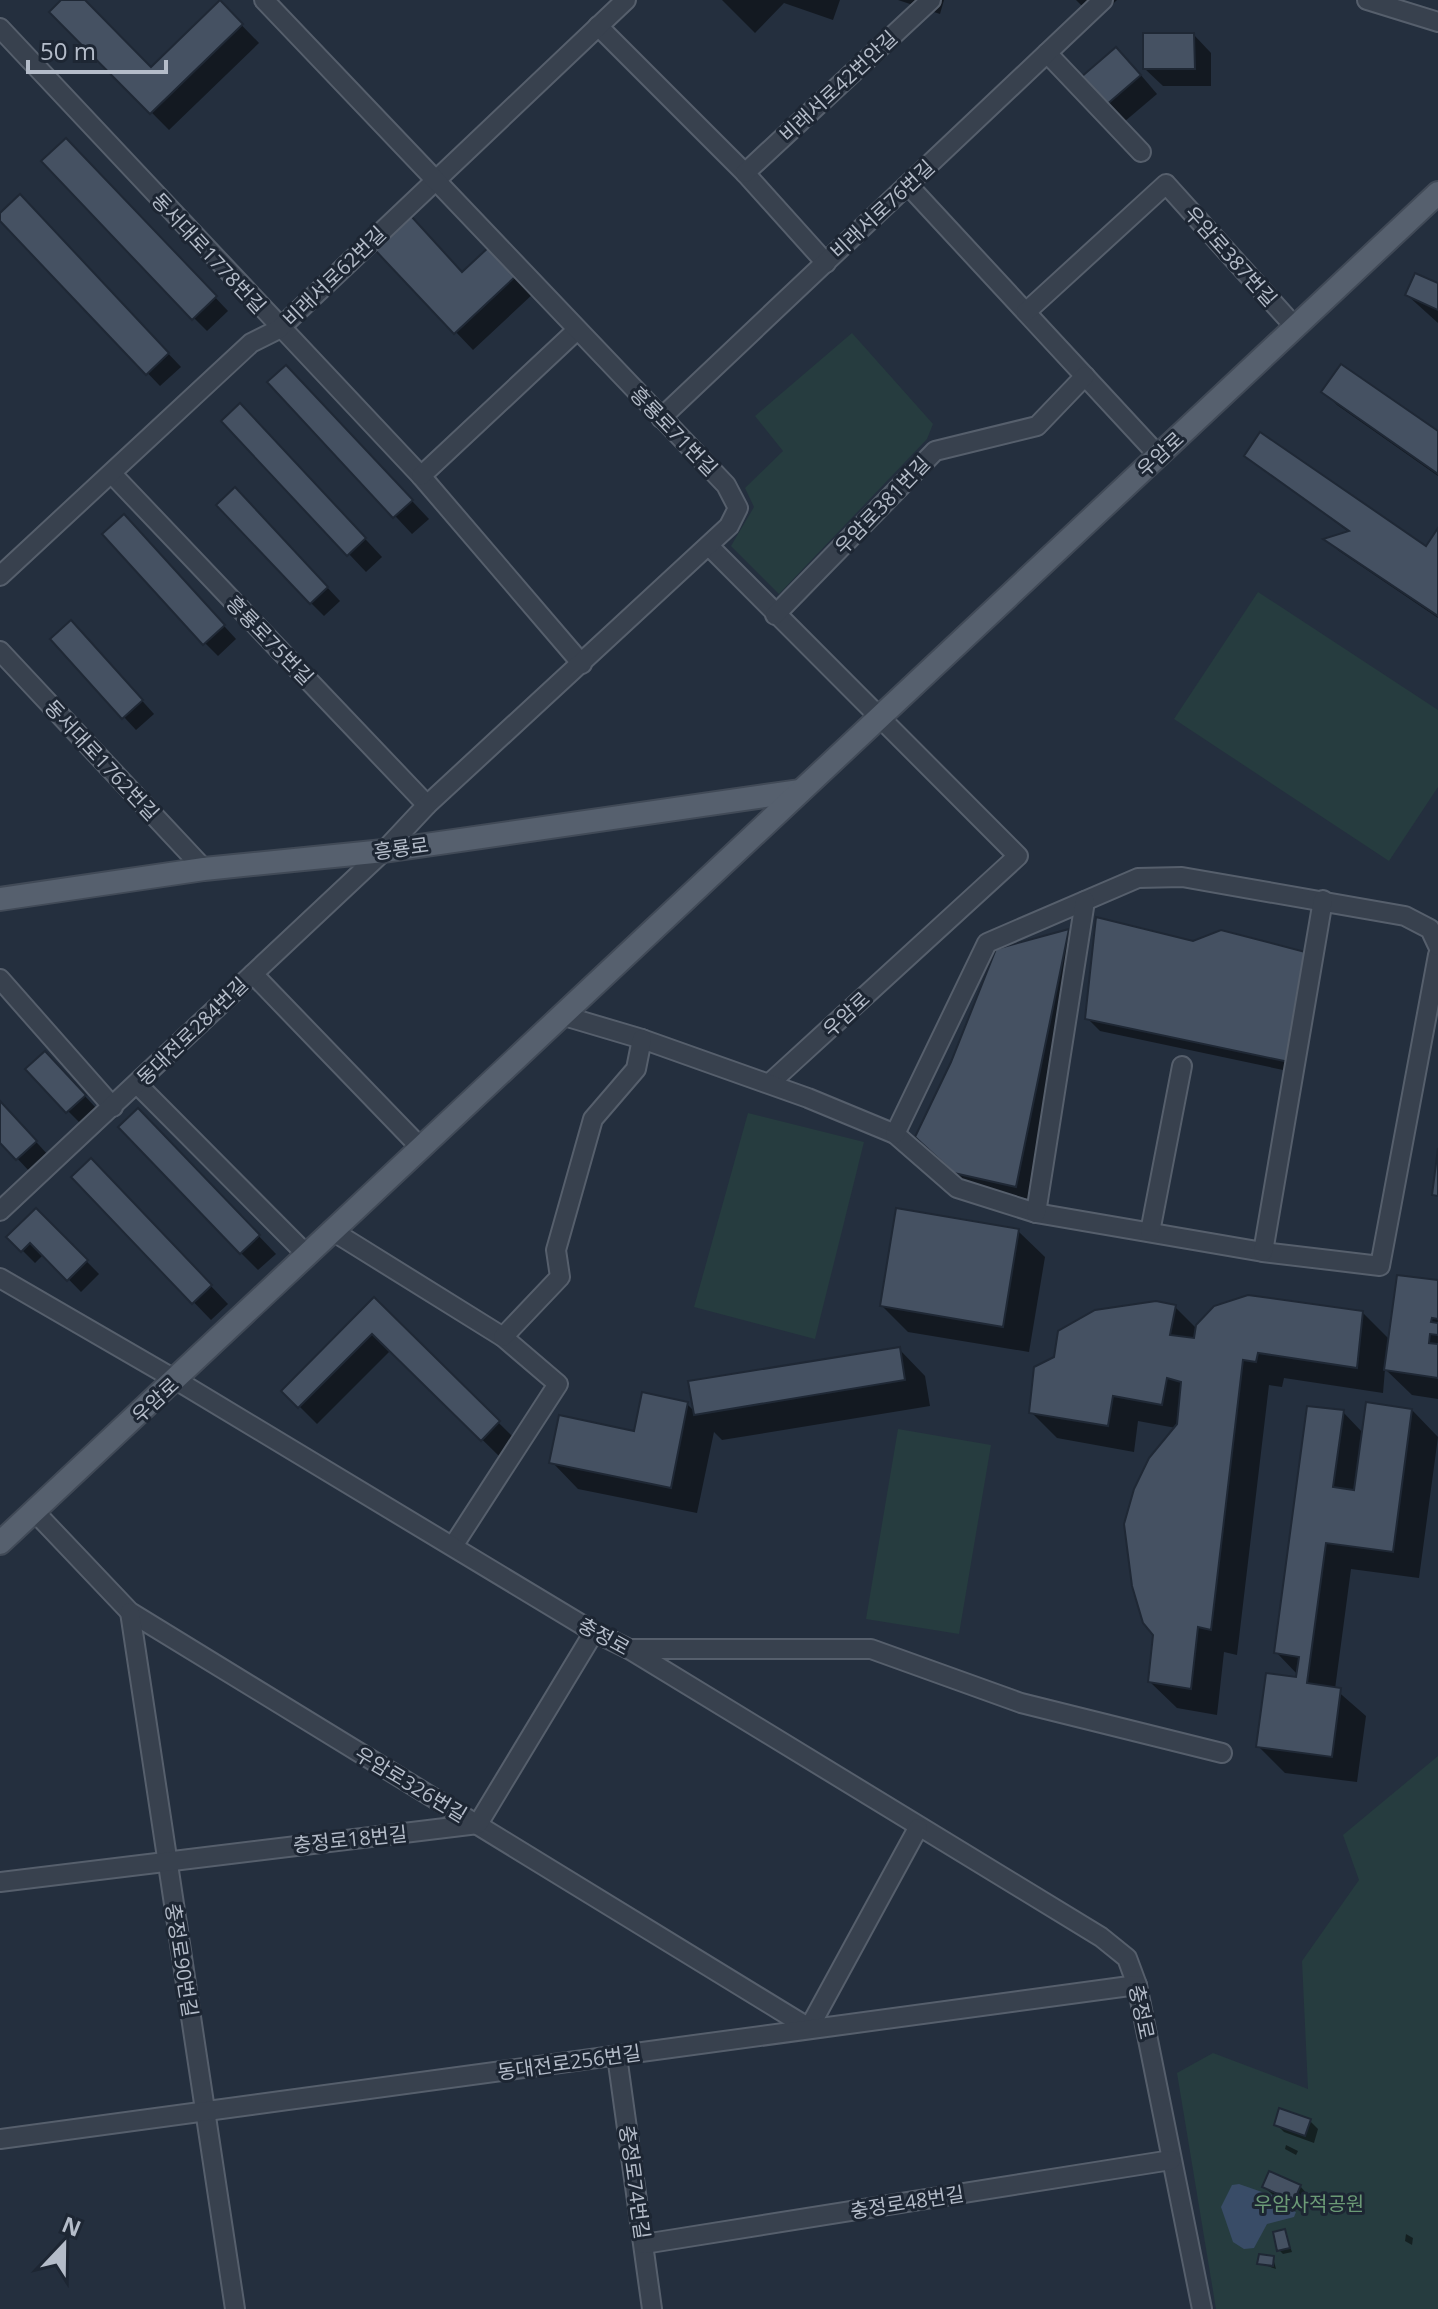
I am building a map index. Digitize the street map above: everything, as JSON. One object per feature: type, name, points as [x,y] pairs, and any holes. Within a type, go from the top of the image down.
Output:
[{"type":"main road","name":"우암로","points":[[0,1543],[1158,455],[1434,201]]},
{"type":"main road","name":"흥룡로","points":[[0,899],[204,869],[384,851],[800,791]]},
{"type":"street","name":"흥룡로71번길","points":[[264,0],[726,485],[738,508],[729,526],[709,546],[427,805],[384,851]]},
{"type":"street","name":"비래서로62번길","points":[[0,576],[113,475],[251,343],[279,329],[626,0]]},
{"type":"street","name":"비래서로42번안길","points":[[745,173],[931,0]]},
{"type":"street","name":"비래서로76번길","points":[[661,418],[1103,0]]},
{"type":"street","points":[[1367,0],[1438,22]]},
{"type":"street","points":[[598,26],[745,173],[826,263]]},
{"type":"street","name":"동서대로1778번길","points":[[0,28],[279,329],[421,476],[582,664]]},
{"type":"street","points":[[1047,53],[1141,152]]},
{"type":"street","name":"우암로387번길","points":[[1026,312],[1166,184],[1295,327]]},
{"type":"street","points":[[908,185],[1158,455]]},
{"type":"street","points":[[421,476],[577,330]]},
{"type":"street","name":"우암로381번길","points":[[775,615],[935,451],[1037,426],[1085,376]]},
{"type":"street","name":"흥룡로75번길","points":[[113,475],[427,805]]},
{"type":"street","name":"우암로","points":[[709,546],[775,615],[882,715],[1018,856],[771,1082]]},
{"type":"street","name":"동서대로1762번길","points":[[0,651],[204,869]]},
{"type":"street","name":"동대전로284번길","points":[[0,1211],[384,851]]},
{"type":"street","points":[[895,1134],[987,943],[1138,878],[1182,877],[1405,916],[1430,929],[1438,946]]},
{"type":"street","points":[[1263,1252],[1323,900]]},
{"type":"street","points":[[1036,1213],[1085,901]]},
{"type":"street","points":[[561,1015],[771,1082],[895,1134],[957,1188],[1036,1213],[1263,1252],[1380,1266],[1438,955]]},
{"type":"street","points":[[253,974],[420,1147]]},
{"type":"street","points":[[0,979],[113,1107]]},
{"type":"street","points":[[503,1337],[560,1277],[556,1250],[593,1119],[636,1069],[642,1039]]},
{"type":"street","points":[[1150,1232],[1182,1066]]},
{"type":"street","points":[[137,1084],[306,1254]]},
{"type":"street","points":[[331,1230],[503,1337],[558,1384],[453,1546]]},
{"type":"street","name":"충정로","points":[[0,1278],[176,1380],[594,1632],[629,1649],[1101,1937],[1127,1958],[1137,1985],[1202,2309]]},
{"type":"street","name":"우암로326번길","points":[[35,1512],[130,1612],[809,2028]]},
{"type":"street","name":"충정로90번길","points":[[130,1612],[235,2309]]},
{"type":"street","points":[[478,1824],[594,1632]]},
{"type":"street","points":[[629,1649],[871,1649],[1021,1703],[1222,1753]]},
{"type":"street","name":"충정로18번길","points":[[0,1882],[167,1859],[478,1824]]},
{"type":"street","points":[[809,2028],[918,1828]]},
{"type":"street","name":"동대전로256번길","points":[[0,2139],[1137,1985]]},
{"type":"street","name":"충정로74번길","points":[[617,2056],[652,2309]]},
{"type":"street","name":"충정로48번길","points":[[644,2244],[1171,2160]]},
{"type":"green space","points":[[852,333],[933,424],[927,439],[779,594],[731,546],[754,507],[745,488],[783,451],[755,416]]},
{"type":"green space","points":[[1258,592],[1438,710],[1438,787],[1389,861],[1174,719]]},
{"type":"green space","points":[[748,1113],[864,1142],[815,1339],[694,1307]]},
{"type":"green space","points":[[898,1429],[991,1445],[959,1634],[866,1619]]},
{"type":"green space","name":"우암사적공원","points":[[1438,1756],[1438,2309],[1216,2309],[1177,2073],[1213,2053],[1308,2089],[1302,1961],[1359,1880],[1343,1835]]},
{"type":"water","points":[[1239,2184],[1282,2199],[1281,2206],[1296,2212],[1294,2217],[1267,2224],[1254,2248],[1244,2249],[1233,2242],[1221,2207],[1232,2185]]},
{"type":"building","points":[[61,0],[85,0],[151,67],[220,0],[243,24],[150,114],[49,12]]},
{"type":"building","points":[[1143,33],[1194,33],[1195,69],[1143,69]]},
{"type":"building","points":[[1116,47],[1141,75],[1105,106],[1080,78]]},
{"type":"building","points":[[66,138],[217,296],[192,320],[41,161]]},
{"type":"building","points":[[20,194],[169,353],[146,375],[0,221],[0,213]]},
{"type":"building","points":[[411,216],[462,272],[490,246],[517,275],[454,334],[375,250]]},
{"type":"building","points":[[1415,273],[1438,283],[1438,310],[1405,295]]},
{"type":"building","points":[[1341,364],[1438,431],[1438,474],[1321,392]]},
{"type":"building","points":[[286,365],[413,500],[393,518],[267,382]]},
{"type":"building","points":[[240,403],[366,538],[347,556],[221,421]]},
{"type":"building","points":[[1260,432],[1426,546],[1438,528],[1438,616],[1323,539],[1349,531],[1244,456]]},
{"type":"building","points":[[235,487],[328,587],[310,604],[216,505]]},
{"type":"building","points":[[124,514],[225,625],[203,645],[102,534]]},
{"type":"building","points":[[71,620],[143,700],[122,719],[50,639]]},
{"type":"building","points":[[1096,917],[1193,941],[1221,930],[1309,953],[1289,1062],[1085,1019]]},
{"type":"building","points":[[1069,929],[1016,1187],[954,1173],[915,1137],[951,1062],[996,949]]},
{"type":"building","points":[[45,1051],[86,1095],[66,1113],[25,1069]]},
{"type":"building","points":[[0,1101],[37,1141],[16,1160],[0,1143]]},
{"type":"building","points":[[138,1108],[260,1235],[240,1254],[118,1127]]},
{"type":"building","points":[[1438,1148],[1438,1196],[1432,1195]]},
{"type":"building","points":[[91,1158],[212,1285],[192,1304],[71,1177]]},
{"type":"building","points":[[36,1208],[88,1260],[67,1281],[30,1243],[21,1252],[6,1237]]},
{"type":"building","points":[[896,1208],[1019,1229],[1003,1327],[880,1306]]},
{"type":"building","points":[[1397,1275],[1438,1280],[1438,1319],[1432,1318],[1431,1322],[1438,1323],[1438,1335],[1430,1334],[1429,1343],[1438,1344],[1438,1378],[1384,1370]]},
{"type":"building","points":[[1248,1295],[1363,1311],[1357,1368],[1258,1353],[1256,1362],[1243,1360],[1211,1630],[1198,1627],[1191,1689],[1148,1682],[1153,1635],[1143,1623],[1132,1586],[1124,1524],[1134,1489],[1149,1458],[1177,1424],[1181,1382],[1167,1378],[1162,1405],[1113,1396],[1108,1426],[1029,1413],[1034,1367],[1054,1357],[1058,1331],[1095,1310],[1156,1301],[1176,1305],[1170,1335],[1194,1338],[1196,1325],[1214,1306]]},
{"type":"building","points":[[374,1297],[500,1421],[481,1441],[372,1334],[298,1408],[281,1391]]},
{"type":"building","points":[[900,1347],[905,1380],[694,1415],[688,1381]]},
{"type":"building","points":[[642,1392],[688,1402],[671,1488],[549,1463],[559,1415],[634,1431]]},
{"type":"building","points":[[1366,1402],[1412,1409],[1393,1552],[1326,1543],[1307,1683],[1341,1688],[1332,1757],[1256,1747],[1266,1673],[1296,1677],[1299,1657],[1274,1653],[1307,1406],[1344,1410],[1333,1487],[1354,1490]]},
{"type":"building","points":[[1279,2108],[1311,2119],[1305,2136],[1274,2125]]},
{"type":"building","points":[[1269,2171],[1301,2185],[1294,2201],[1262,2187]]},
{"type":"building","points":[[1285,2229],[1290,2248],[1277,2251],[1273,2232]]},
{"type":"building","points":[[1259,2254],[1274,2256],[1273,2266],[1257,2264]]}]
